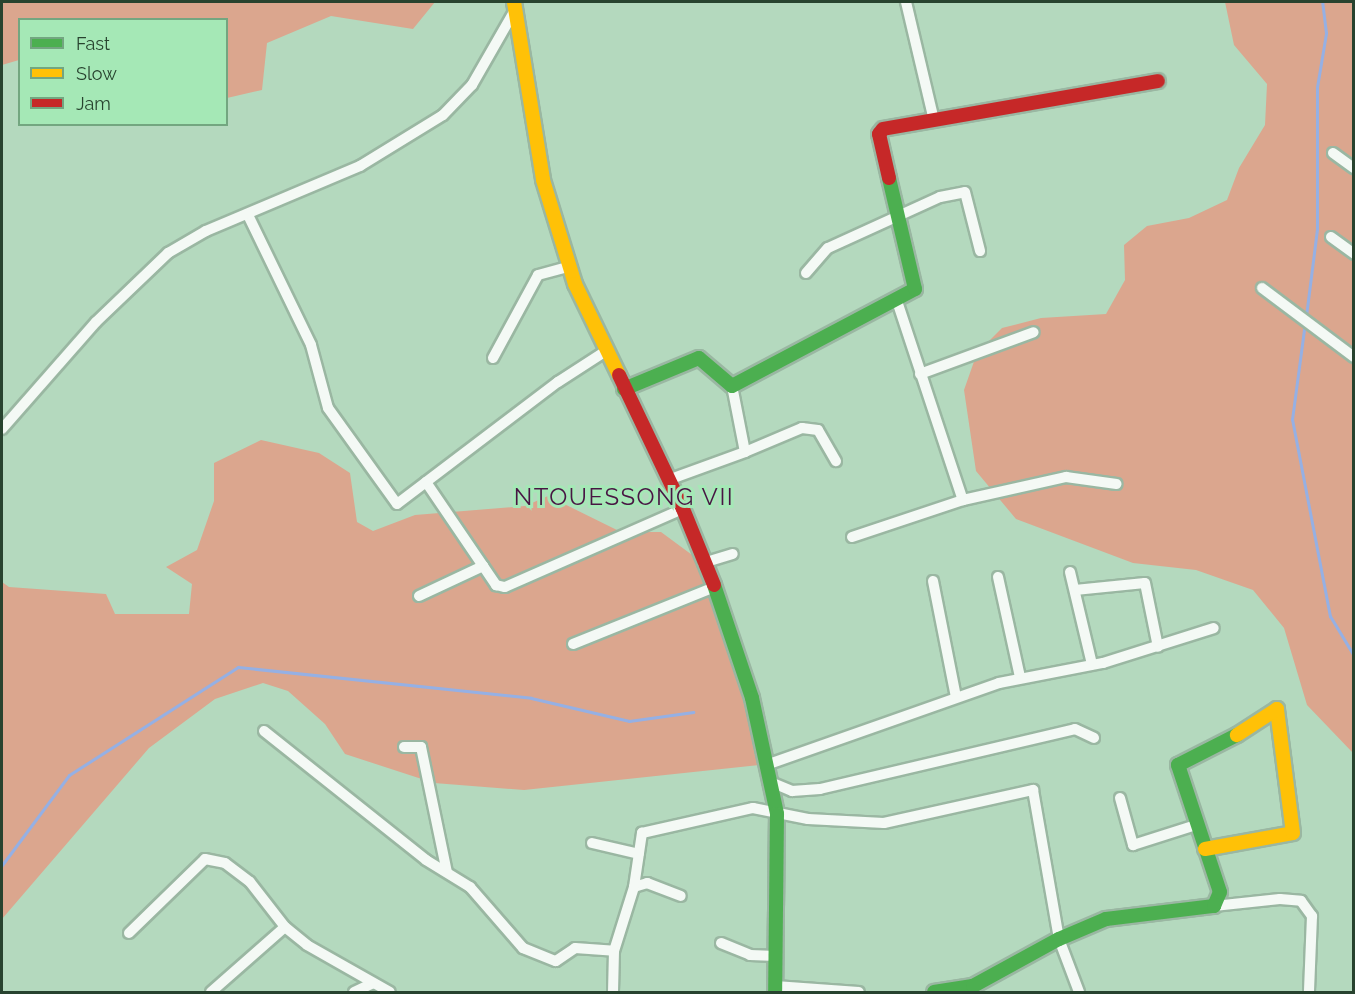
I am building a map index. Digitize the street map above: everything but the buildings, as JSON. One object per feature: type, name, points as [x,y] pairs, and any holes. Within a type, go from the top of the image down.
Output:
[{"type":"street","points":[[906,2],[934,120]]},
{"type":"street","points":[[2,429],[96,322],[154,264],[206,231],[360,166],[424,129],[472,85],[516,5]]},
{"type":"street","points":[[516,5],[543,180],[570,266],[606,351],[683,509],[703,563],[715,587],[733,633],[769,764],[777,814],[775,989],[859,993]]},
{"type":"street","points":[[732,386],[805,344],[912,291],[916,284],[879,132],[934,120],[1158,81]]},
{"type":"street","points":[[1333,153],[1353,168]]},
{"type":"street","points":[[806,273],[828,248],[940,197],[966,192],[980,251]]},
{"type":"street","points":[[248,215],[311,345],[328,408],[397,504],[558,382],[606,351]]},
{"type":"street","points":[[1331,237],[1353,255]]},
{"type":"street","points":[[493,358],[538,275],[570,266]]},
{"type":"street","points":[[1262,288],[1353,357]]},
{"type":"street","points":[[896,298],[963,500]]},
{"type":"street","points":[[920,374],[1034,332]]},
{"type":"street","points":[[624,389],[699,358],[732,386],[745,452]]},
{"type":"street","points":[[668,480],[802,428],[818,430],[836,461]]},
{"type":"street","points":[[852,537],[963,500],[1066,477],[1117,484]]},
{"type":"street","points":[[426,482],[496,585],[505,587],[683,509]]},
{"type":"street","points":[[703,563],[732,554]]},
{"type":"street","points":[[419,596],[483,566]]},
{"type":"street","points":[[1070,572],[1092,664]]},
{"type":"street","points":[[998,577],[1020,677]]},
{"type":"street","points":[[933,581],[956,697]]},
{"type":"street","points":[[1075,590],[1145,583],[1158,647]]},
{"type":"street","points":[[573,644],[715,587]]},
{"type":"street","points":[[769,764],[855,737],[956,697],[1020,677],[1092,664],[1158,647],[1214,628]]},
{"type":"street","points":[[1205,849],[1293,833],[1277,709],[1216,749],[1178,765],[1196,825],[1220,892],[1214,906]]},
{"type":"street","points":[[773,783],[792,791],[820,789],[1075,729],[1094,738]]},
{"type":"street","points":[[264,731],[426,860],[470,887],[523,948],[556,961],[575,948],[614,951]]},
{"type":"street","points":[[404,747],[421,747],[447,872]]},
{"type":"street","points":[[613,993],[614,951],[634,887],[642,833],[753,808],[830,822],[884,823],[1033,790],[1059,939],[1079,993]]},
{"type":"street","points":[[1120,798],[1133,845],[1196,825]]},
{"type":"street","points":[[592,843],[639,854]]},
{"type":"street","points":[[129,933],[204,859],[225,863],[250,882],[285,927],[329,960],[390,993]]},
{"type":"street","points":[[634,887],[648,883],[681,896]]},
{"type":"street","points":[[936,992],[973,986],[1059,939],[1106,919],[1280,899],[1301,902],[1312,916],[1309,993]]},
{"type":"street","points":[[211,993],[285,927]]},
{"type":"street","points":[[721,943],[750,955],[776,956]]},
{"type":"street","points":[[354,993],[373,983]]},
{"type":"shaded area","points":[[2,2],[435,2],[413,29],[331,16],[267,43],[262,90],[228,98],[228,18],[18,18],[18,60],[2,65]]},
{"type":"shaded area","points":[[1225,2],[1353,2],[1353,753],[1307,705],[1284,628],[1253,590],[1196,570],[1133,563],[1016,519],[976,471],[964,390],[977,353],[1002,328],[1041,318],[1106,314],[1125,280],[1124,245],[1147,226],[1189,218],[1227,200],[1239,168],[1265,125],[1267,84],[1234,45]]},
{"type":"shaded area","points":[[261,440],[319,453],[350,473],[357,522],[373,531],[415,515],[525,506],[548,496],[621,532],[661,532],[703,563],[769,764],[524,790],[434,783],[345,754],[325,724],[288,691],[263,683],[215,699],[149,748],[2,919],[2,582],[9,587],[106,594],[115,614],[189,614],[192,584],[166,567],[197,550],[214,501],[214,463]]},
{"type":"waterway","points":[[1306,316],[1317,229],[1317,87],[1326,33],[1322,2]]},
{"type":"waterway","points":[[1305,322],[1292,419],[1330,616],[1354,656]]},
{"type":"waterway","points":[[2,865],[69,775],[238,667],[531,698],[629,721],[693,712]]},
{"type":"traffic: fast","points":[[624,389],[699,358],[732,386],[915,289],[889,178]]},
{"type":"traffic: fast","points":[[714,585],[752,698],[777,814],[775,992]]},
{"type":"traffic: fast","points":[[934,992],[973,986],[1059,939],[1106,919],[1214,906],[1220,892],[1178,765],[1237,735]]},
{"type":"traffic: slow","points":[[514,2],[543,180],[575,284],[619,375]]},
{"type":"traffic: slow","points":[[1205,849],[1293,833],[1277,709],[1237,735]]},
{"type":"traffic: jam","points":[[889,178],[879,134],[883,129],[1158,81]]},
{"type":"traffic: jam","points":[[619,375],[683,509],[714,585]]},
{"type":"district","name":"NTOUESSONG VII","points":[[624,497]]}]
